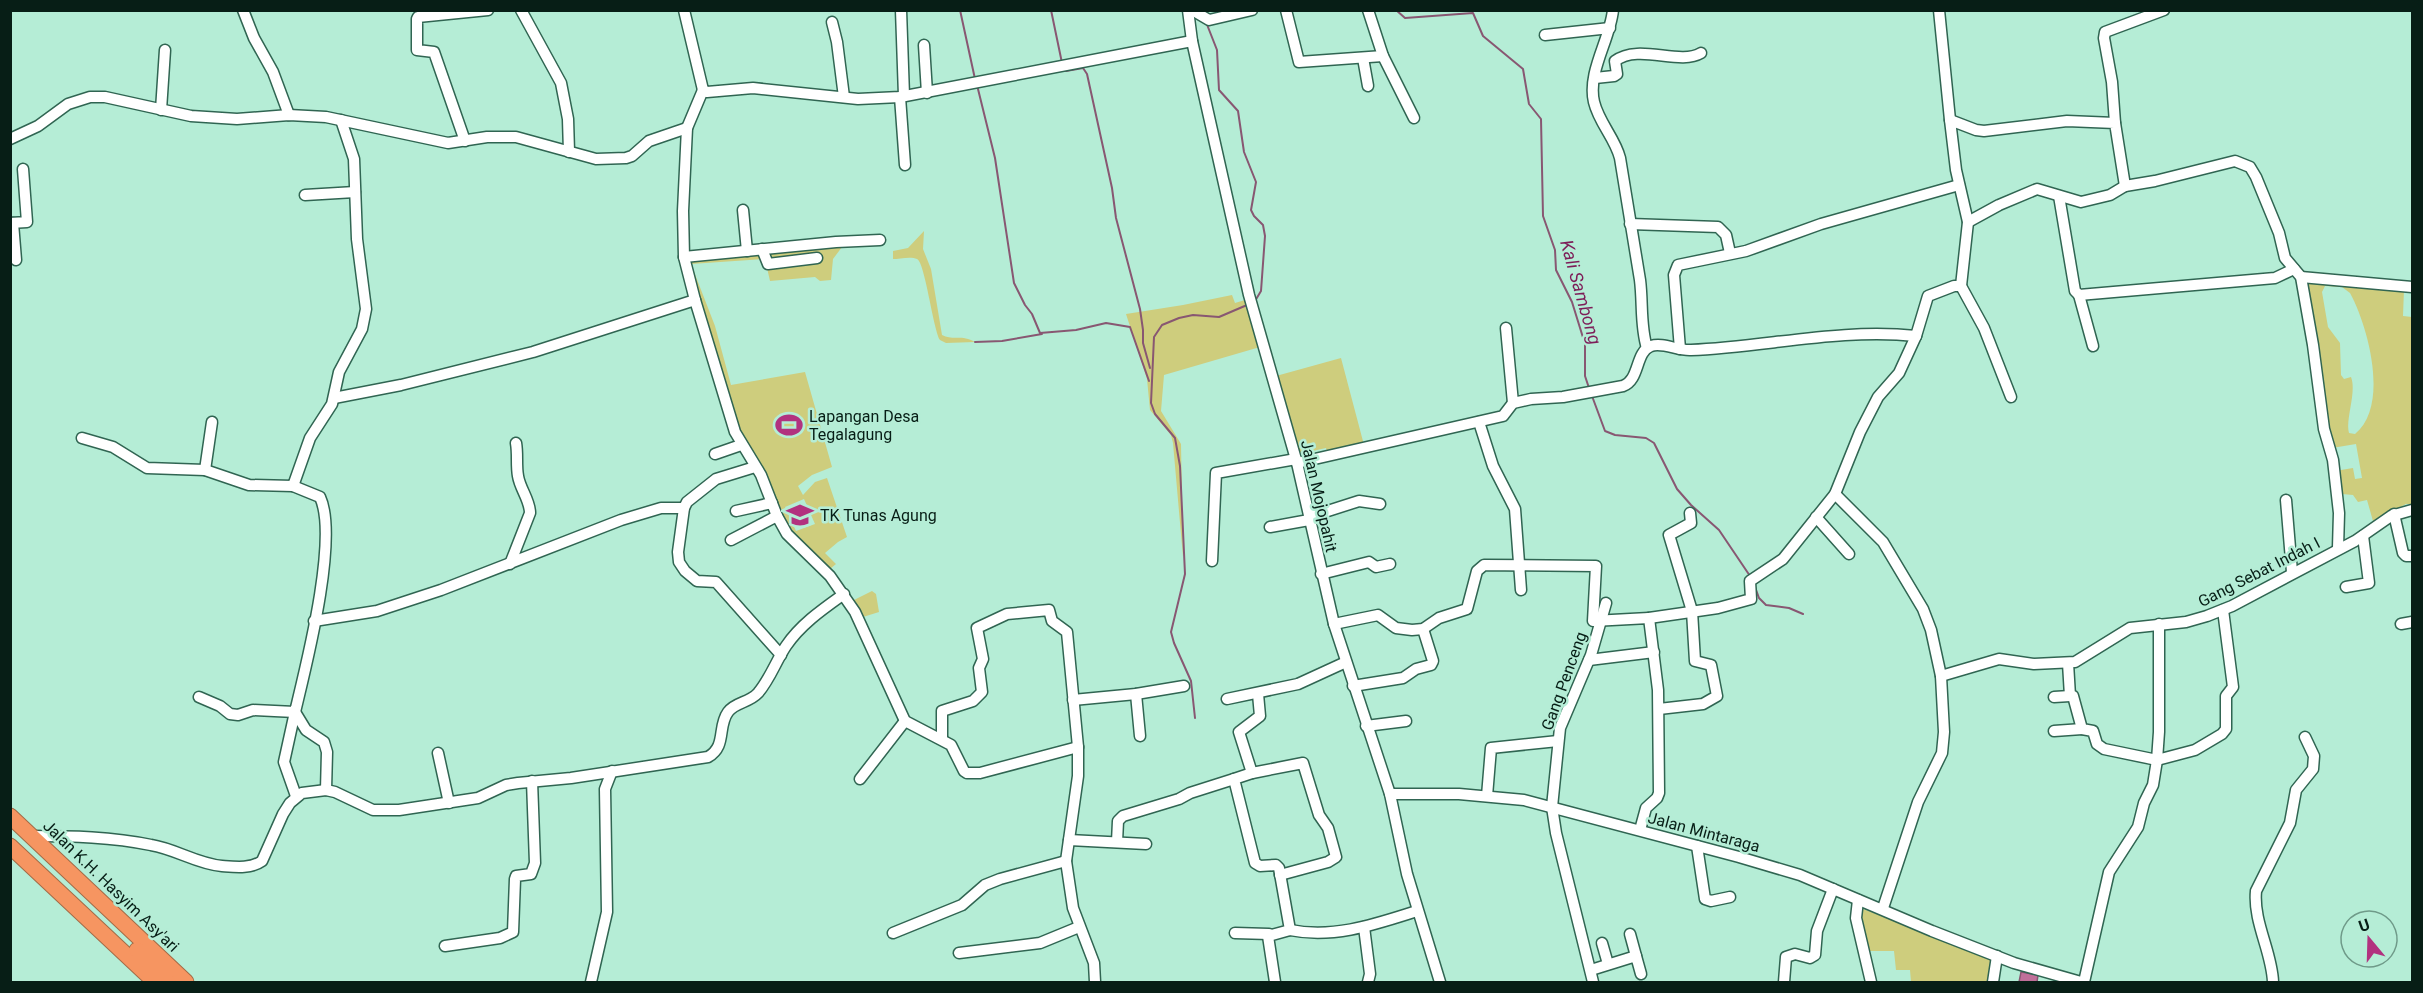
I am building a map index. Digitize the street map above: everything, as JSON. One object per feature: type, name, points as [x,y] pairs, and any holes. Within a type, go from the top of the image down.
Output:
[{"type":"highway","name":"Jalan K.H. Hasyim Asy'ari","points":[[10,816],[186,982]]},
{"type":"highway","points":[[10,846],[155,982]]},
{"type":"highway","points":[[114,914],[119,932],[168,982]]},
{"type":"street","points":[[243,10],[254,38],[273,72],[289,114]]},
{"type":"street","points":[[465,141],[434,52],[417,50],[417,14],[488,10]]},
{"type":"street","points":[[521,10],[561,83],[568,119],[569,152]]},
{"type":"street","points":[[684,10],[703,90],[687,128],[683,211],[684,257],[735,432],[755,467],[777,516],[787,534],[821,566],[844,594],[866,634],[905,721],[942,739],[954,750],[964,771],[972,774],[1078,747]]},
{"type":"street","points":[[901,10],[905,165]]},
{"type":"street","points":[[1190,10],[1206,18],[1252,10]]},
{"type":"street","name":"Jalan Mojopahit","points":[[1190,10],[1192,41],[1249,295],[1297,461],[1334,624],[1390,794],[1417,911],[1440,982]]},
{"type":"street","points":[[1287,10],[1299,62],[1383,56]]},
{"type":"street","points":[[1368,10],[1383,56],[1414,118]]},
{"type":"street","points":[[1212,561],[1216,473],[1297,461],[1479,422],[1503,416],[1513,403],[1531,399],[1589,392],[1628,384],[1647,348],[1642,328],[1642,300],[1618,151],[1595,104],[1593,94],[1613,10]]},
{"type":"street","points":[[1939,10],[1950,120],[1959,185],[1968,222],[1961,286],[1984,328],[2011,397]]},
{"type":"street","points":[[2125,186],[2115,123],[2105,32],[2164,10]]},
{"type":"street","points":[[832,22],[844,97]]},
{"type":"street","points":[[1545,34],[1610,28]]},
{"type":"street","points":[[703,90],[753,88],[844,97],[902,97],[1192,41]]},
{"type":"street","points":[[924,45],[927,93]]},
{"type":"street","points":[[161,110],[165,50]]},
{"type":"street","points":[[1595,78],[1617,74],[1615,61],[1620,57],[1656,53],[1690,58],[1701,53]]},
{"type":"street","points":[[1363,58],[1368,86]]},
{"type":"street","points":[[10,139],[38,126],[68,104],[90,97],[105,97],[191,116],[237,119],[289,114],[341,120],[442,142],[487,137],[516,137],[596,159],[632,156],[649,141],[687,128]]},
{"type":"street","points":[[293,486],[310,438],[326,415],[334,398],[339,372],[362,329],[366,309],[357,239],[354,159],[341,120]]},
{"type":"street","points":[[1950,120],[1984,131],[1999,127],[2067,121],[2115,123]]},
{"type":"street","points":[[1968,222],[1999,205],[2037,189],[2081,202],[2110,195],[2125,186],[2155,182],[2235,161],[2250,167],[2279,232],[2285,258],[2298,273],[2313,345],[2324,429],[2333,460],[2339,513],[2338,548]]},
{"type":"street","points":[[16,260],[12,223],[27,222],[23,169]]},
{"type":"street","points":[[1680,349],[1675,269],[1683,262],[1773,243],[1821,224],[1959,185]]},
{"type":"street","points":[[305,195],[355,192]]},
{"type":"street","points":[[2060,196],[2075,291],[2079,295],[2093,346]]},
{"type":"street","points":[[743,210],[747,251]]},
{"type":"street","points":[[1630,224],[1718,227],[1726,235],[1730,253]]},
{"type":"street","points":[[684,257],[880,240]]},
{"type":"street","points":[[762,249],[768,264],[817,258]]},
{"type":"street","points":[[2079,295],[2275,278],[2298,273],[2412,286]]},
{"type":"street","points":[[1334,624],[1378,615],[1396,628],[1423,629],[1439,618],[1467,609],[1477,571],[1481,567],[1596,566],[1593,621],[1650,618],[1749,601],[1752,597],[1752,579],[1783,559],[1834,494],[1860,432],[1878,397],[1899,373],[1916,336],[1928,296],[1953,286],[1961,286]]},
{"type":"street","points":[[334,398],[401,385],[533,352],[695,300]]},
{"type":"street","points":[[1506,328],[1513,403]]},
{"type":"street","points":[[1647,348],[1661,346],[1707,349],[1834,335],[1888,333],[1916,336]]},
{"type":"street","points":[[205,470],[212,422]]},
{"type":"street","points":[[1479,422],[1493,466],[1515,509],[1521,590]]},
{"type":"street","points":[[82,438],[113,447],[147,468],[205,470],[249,485],[293,486],[320,497],[326,517],[326,555],[284,762],[296,796]]},
{"type":"street","points":[[510,564],[530,513],[530,504],[518,479],[516,443]]},
{"type":"street","points":[[715,454],[741,445]]},
{"type":"street","points":[[755,467],[716,479],[687,502],[684,508],[678,552],[679,562],[685,571],[698,581],[716,582],[781,655]]},
{"type":"street","points":[[1834,494],[1883,542],[1923,609],[1933,636],[1941,676],[1944,732],[1942,753],[1918,802],[1883,908]]},
{"type":"street","points":[[2286,500],[2292,572]]},
{"type":"street","points":[[1270,527],[1309,518],[1359,501],[1380,504]]},
{"type":"street","points":[[736,511],[772,503]]},
{"type":"street","points":[[314,621],[377,611],[510,564],[621,520],[661,508],[684,508]]},
{"type":"street","name":"Gang Sebat Indah I","points":[[1941,676],[1999,659],[2034,664],[2068,663],[2082,660],[2125,630],[2139,626],[2195,620],[2223,610],[2362,536],[2394,514],[2412,510]]},
{"type":"street","points":[[1659,709],[1703,704],[1717,696],[1711,665],[1695,662],[1692,611],[1669,535],[1691,523],[1690,513]]},
{"type":"street","points":[[2394,514],[2403,553],[2406,556],[2412,556]]},
{"type":"street","points":[[731,540],[777,516]]},
{"type":"street","points":[[1816,517],[1849,554]]},
{"type":"street","points":[[2346,587],[2369,583],[2362,536]]},
{"type":"street","points":[[1321,574],[1369,562],[1376,567],[1390,564]]},
{"type":"street","points":[[32,836],[103,838],[168,849],[207,863],[236,866],[256,865],[262,861],[283,814],[296,796],[315,790],[335,792],[373,810],[399,810],[478,798],[506,785],[661,762],[701,759],[712,754],[721,742],[725,716],[736,705],[758,693],[781,655],[804,625],[844,594]]},
{"type":"street","name":"Gang Penceng","points":[[1593,982],[1556,833],[1552,807],[1562,722],[1589,660],[1606,603]]},
{"type":"street","points":[[942,739],[942,711],[973,701],[979,698],[982,692],[979,668],[983,659],[977,628],[1007,614],[1047,609],[1054,624],[1067,632],[1078,747],[1078,776],[1066,861],[1073,908],[1094,963],[1095,982]]},
{"type":"street","points":[[2054,731],[2082,729],[2093,731],[2097,744],[2104,748],[2157,760],[2194,750],[2222,734],[2226,729],[2226,696],[2233,687],[2223,610]]},
{"type":"street","points":[[1640,830],[1646,808],[1659,796],[1659,709],[1650,618]]},
{"type":"street","points":[[2401,624],[2412,622]]},
{"type":"street","points":[[2083,982],[2109,872],[2138,827],[2144,802],[2153,785],[2159,732],[2158,624]]},
{"type":"street","points":[[1353,686],[1402,678],[1416,669],[1431,665],[1433,662],[1423,629]]},
{"type":"street","points":[[1589,660],[1654,652]]},
{"type":"street","points":[[1227,699],[1258,694],[1309,680],[1346,662]]},
{"type":"street","points":[[2068,663],[2070,696]]},
{"type":"street","points":[[1073,700],[1136,694],[1184,686]]},
{"type":"street","points":[[1136,694],[1140,736]]},
{"type":"street","points":[[1252,773],[1239,732],[1260,716],[1258,694]]},
{"type":"street","points":[[2054,697],[2073,696],[2082,729]]},
{"type":"street","points":[[199,697],[220,706],[230,714],[253,710],[295,712]]},
{"type":"street","points":[[295,712],[306,730],[324,742],[327,752],[326,790]]},
{"type":"street","points":[[860,779],[905,721]]},
{"type":"street","points":[[1366,726],[1406,721]]},
{"type":"street","points":[[2273,982],[2271,961],[2256,903],[2256,891],[2290,823],[2296,790],[2313,769],[2314,756],[2305,737]]},
{"type":"street","points":[[1488,796],[1492,747],[1558,741]]},
{"type":"street","points":[[438,753],[449,803]]},
{"type":"street","points":[[1117,842],[1118,821],[1123,816],[1252,773],[1303,763],[1319,815],[1328,828],[1335,859],[1280,874]]},
{"type":"street","points":[[591,982],[607,912],[605,789],[612,771]]},
{"type":"street","points":[[1234,779],[1255,863],[1260,866],[1276,865],[1280,874],[1290,930]]},
{"type":"street","points":[[445,946],[500,939],[513,932],[515,879],[520,875],[531,874],[535,863],[532,781]]},
{"type":"street","name":"Jalan Mintaraga","points":[[1390,794],[1488,796],[1524,800],[1640,830],[1783,869],[1997,956],[2083,982]]},
{"type":"street","points":[[1069,840],[1146,844]]},
{"type":"street","points":[[1696,846],[1705,899],[1711,901],[1730,897]]},
{"type":"street","points":[[893,933],[962,905],[986,885],[1000,879],[1066,861]]},
{"type":"street","points":[[1784,982],[1786,957],[1795,954],[1810,958],[1815,955],[1817,931],[1833,889]]},
{"type":"street","points":[[1858,900],[1856,918],[1871,982]]},
{"type":"street","points":[[1234,933],[1269,934],[1290,930],[1329,933],[1364,927],[1417,911]]},
{"type":"street","points":[[959,953],[1040,943],[1079,927]]},
{"type":"street","points":[[1364,927],[1370,974],[1368,982]]},
{"type":"street","points":[[1269,934],[1275,982]]},
{"type":"street","points":[[1629,934],[1641,974]]},
{"type":"street","points":[[1602,943],[1608,964]]},
{"type":"street","points":[[1591,970],[1636,956]]},
{"type":"street","points":[[1994,982],[1997,956]]},
{"type":"shaded area","points":[[924,231],[923,249],[931,269],[942,335],[950,338],[966,338],[975,342],[946,343],[940,340],[920,263],[914,258],[893,259],[893,251],[908,248]]},
{"type":"shaded area","points":[[842,247],[833,259],[831,280],[820,281],[815,277],[770,281],[765,259],[691,264],[715,326],[731,385],[805,372],[832,467],[812,475],[798,486],[803,495],[815,482],[827,478],[847,537],[825,553],[836,564],[830,569],[790,528],[741,436],[687,261]],"holes":[[[804,499],[815,524],[796,531],[785,507]]]},
{"type":"shaded area","points":[[2304,281],[2404,289],[2403,316],[2412,317],[2412,504],[2406,504],[2373,521],[2367,500],[2358,502],[2353,495],[2342,494],[2335,471],[2353,468],[2355,479],[2362,478],[2356,444],[2332,448]],"holes":[[[2325,286],[2342,287],[2350,293],[2363,325],[2369,345],[2374,386],[2372,405],[2366,421],[2355,434],[2349,433],[2348,427],[2352,398],[2351,377],[2344,379],[2341,375],[2340,343],[2328,327],[2322,292]]]},
{"type":"shaded area","points":[[1232,295],[1235,303],[1245,300],[1260,347],[1164,375],[1161,411],[1181,444],[1183,557],[1173,443],[1171,435],[1150,410],[1147,379],[1126,314]]},
{"type":"shaded area","points":[[1341,358],[1364,445],[1327,452],[1326,448],[1299,454],[1276,376]]},
{"type":"shaded area","points":[[872,591],[876,594],[879,612],[863,617],[854,600]]},
{"type":"shaded area","points":[[1863,909],[1994,958],[1991,982],[1911,982],[1910,970],[1896,970],[1894,951],[1866,951],[1859,922]]},
{"type":"shaded area","points":[[2021,972],[2038,975],[2037,982],[2019,982]]},
{"type":"waterway","points":[[960,10],[975,79]]},
{"type":"waterway","points":[[1051,10],[1062,63]]},
{"type":"waterway","name":"Kali Sambong","points":[[1396,10],[1405,18],[1473,13],[1483,36],[1523,69],[1529,104],[1541,119],[1543,216],[1555,250],[1556,270],[1572,302],[1585,344],[1585,376],[1589,388]]},
{"type":"waterway","points":[[1206,22],[1217,50],[1219,90],[1238,111],[1244,152],[1256,182],[1251,210],[1263,225],[1265,236],[1261,291],[1255,301]]},
{"type":"waterway","points":[[1063,69],[1066,71],[1083,68],[1087,74],[1112,188],[1116,218],[1140,309],[1143,343],[1150,368]]},
{"type":"waterway","points":[[977,85],[995,158],[1014,283],[1040,333],[1076,330],[1106,323],[1130,327],[1149,381]]},
{"type":"waterway","points":[[1195,718],[1191,681],[1171,632],[1185,574],[1180,466],[1175,438],[1155,414],[1151,403],[1154,337],[1162,325],[1179,318],[1193,315],[1219,317],[1247,305]]},
{"type":"waterway","points":[[975,342],[1002,341],[1042,334]]},
{"type":"waterway","name":"Kali Sambong","points":[[1592,396],[1605,431],[1615,435],[1646,438],[1654,443],[1677,489],[1719,530],[1750,576]]},
{"type":"waterway","name":"Kali Sambong","points":[[1755,587],[1759,598],[1766,605],[1789,608],[1803,614]]},
{"type":"place","name":"Lapangan Desa Tegalagung","points":[[789,425]]},
{"type":"place","name":"TK Tunas Agung","points":[[800,515]]}]
